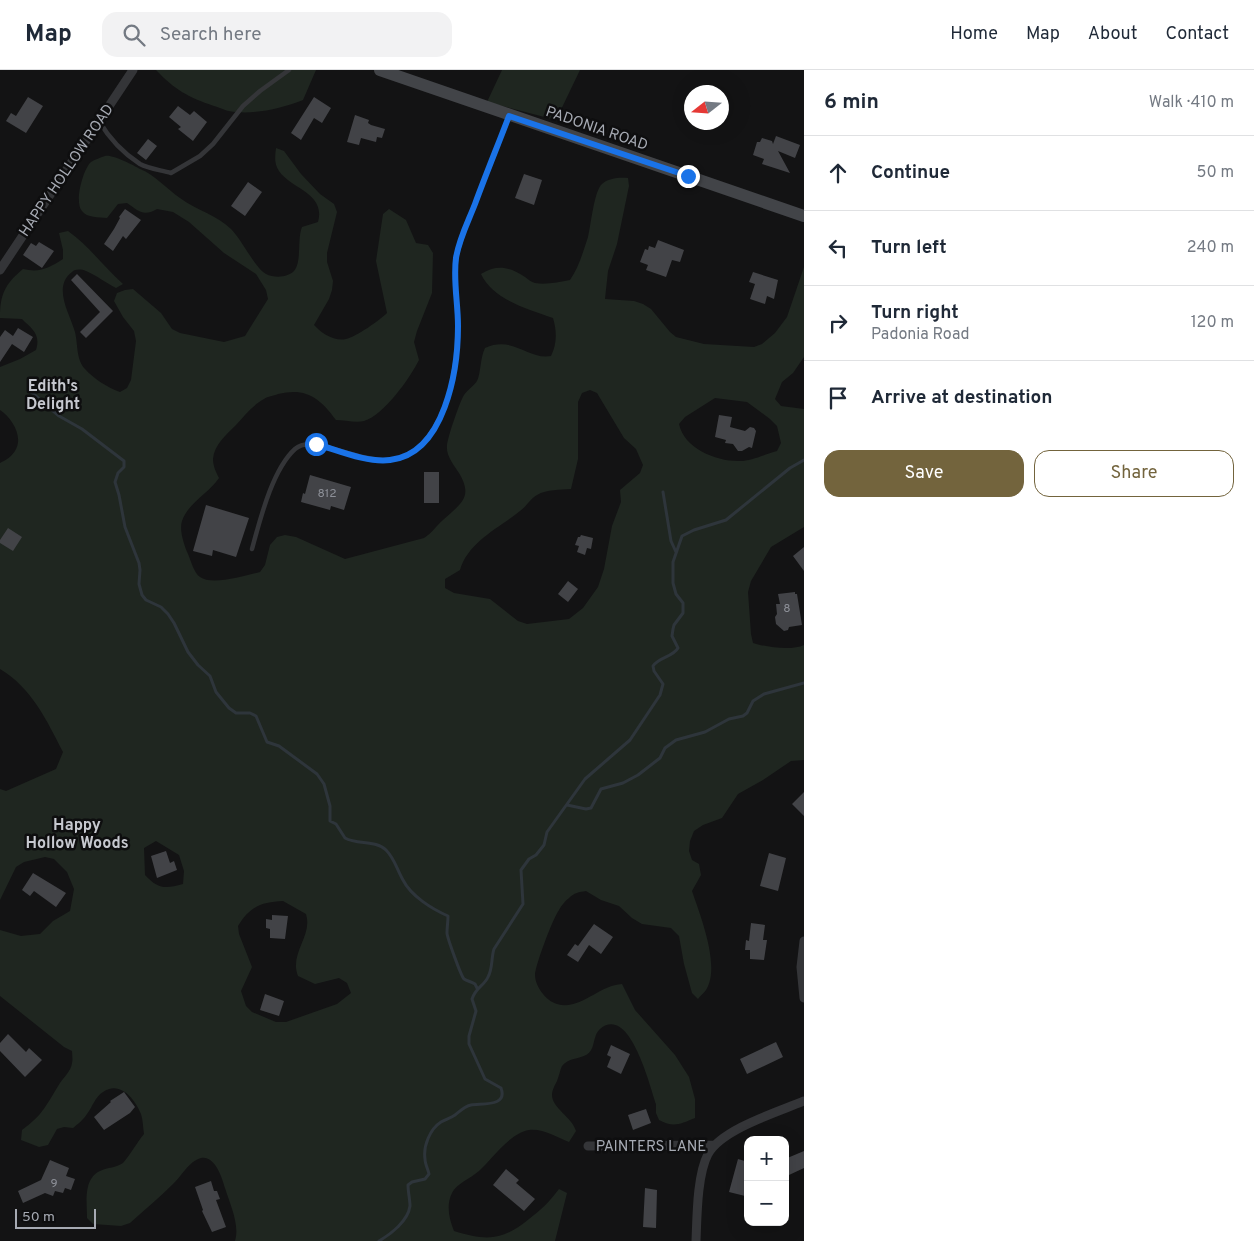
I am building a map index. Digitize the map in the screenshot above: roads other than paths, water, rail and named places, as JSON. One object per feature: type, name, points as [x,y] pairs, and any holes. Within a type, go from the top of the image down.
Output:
[{"type":"main road","name":"PADONIA ROAD","points":[[380,70],[804,216]]},
{"type":"street","name":"HAPPY HOLLOW ROAD","points":[[0,270],[132,70]]},
{"type":"street","points":[[804,941],[802,966],[804,998]]},
{"type":"street","points":[[696,1241],[698,1199],[702,1177],[708,1155],[714,1146],[721,1138],[738,1129],[804,1100]]},
{"type":"street","name":"PAINTERS LANE","points":[[588,1146],[714,1146]]},
{"type":"lane","points":[[99,122],[118,147],[141,165],[171,173],[200,156],[213,144],[243,106],[289,70]]},
{"type":"lane","points":[[252,549],[262,513],[277,474],[295,449],[306,444],[316,444],[363,457],[389,460],[401,458],[413,452],[424,442],[442,415],[454,372],[458,339],[456,257],[464,230],[509,116]]},
{"type":"waterway","points":[[30,391],[59,416],[82,429],[124,461],[124,467],[118,473],[115,482],[125,527],[139,563],[139,584],[142,595],[146,600],[161,607],[168,614],[188,652],[210,676],[216,692],[229,708],[236,713],[250,713],[256,716],[267,742],[279,746],[317,774],[324,784],[330,806],[330,821],[336,824],[345,838],[377,845],[386,850],[411,891],[429,906],[448,916],[448,936],[460,971],[464,979],[475,984],[477,988]]},
{"type":"waterway","points":[[379,1241],[394,1231],[409,1212],[408,1185],[425,1179],[429,1174],[425,1161],[425,1149],[428,1138],[437,1125],[467,1106],[493,1103],[501,1098],[501,1088],[485,1079],[469,1044],[469,1036],[476,1011],[472,999],[490,974],[494,949],[523,904],[521,870],[529,859],[536,855],[544,845],[547,832],[585,779],[630,740],[660,695],[663,684],[654,671],[653,666],[678,648],[672,636],[674,625],[683,613],[683,603],[676,594],[673,583],[673,562],[682,536],[694,530],[726,520],[790,468],[804,460]]},
{"type":"waterway","points":[[663,492],[671,541],[676,552]]},
{"type":"waterway","points":[[567,805],[586,809],[591,808],[601,789],[623,783],[638,775],[660,758],[665,748],[676,740],[705,732],[729,719],[743,716],[747,713],[753,701],[764,694],[804,683]]},
{"type":"district","name":"Edith's Delight","points":[[53,394]]},
{"type":"district","name":"Happy Hollow Woods","points":[[77,833]]}]
